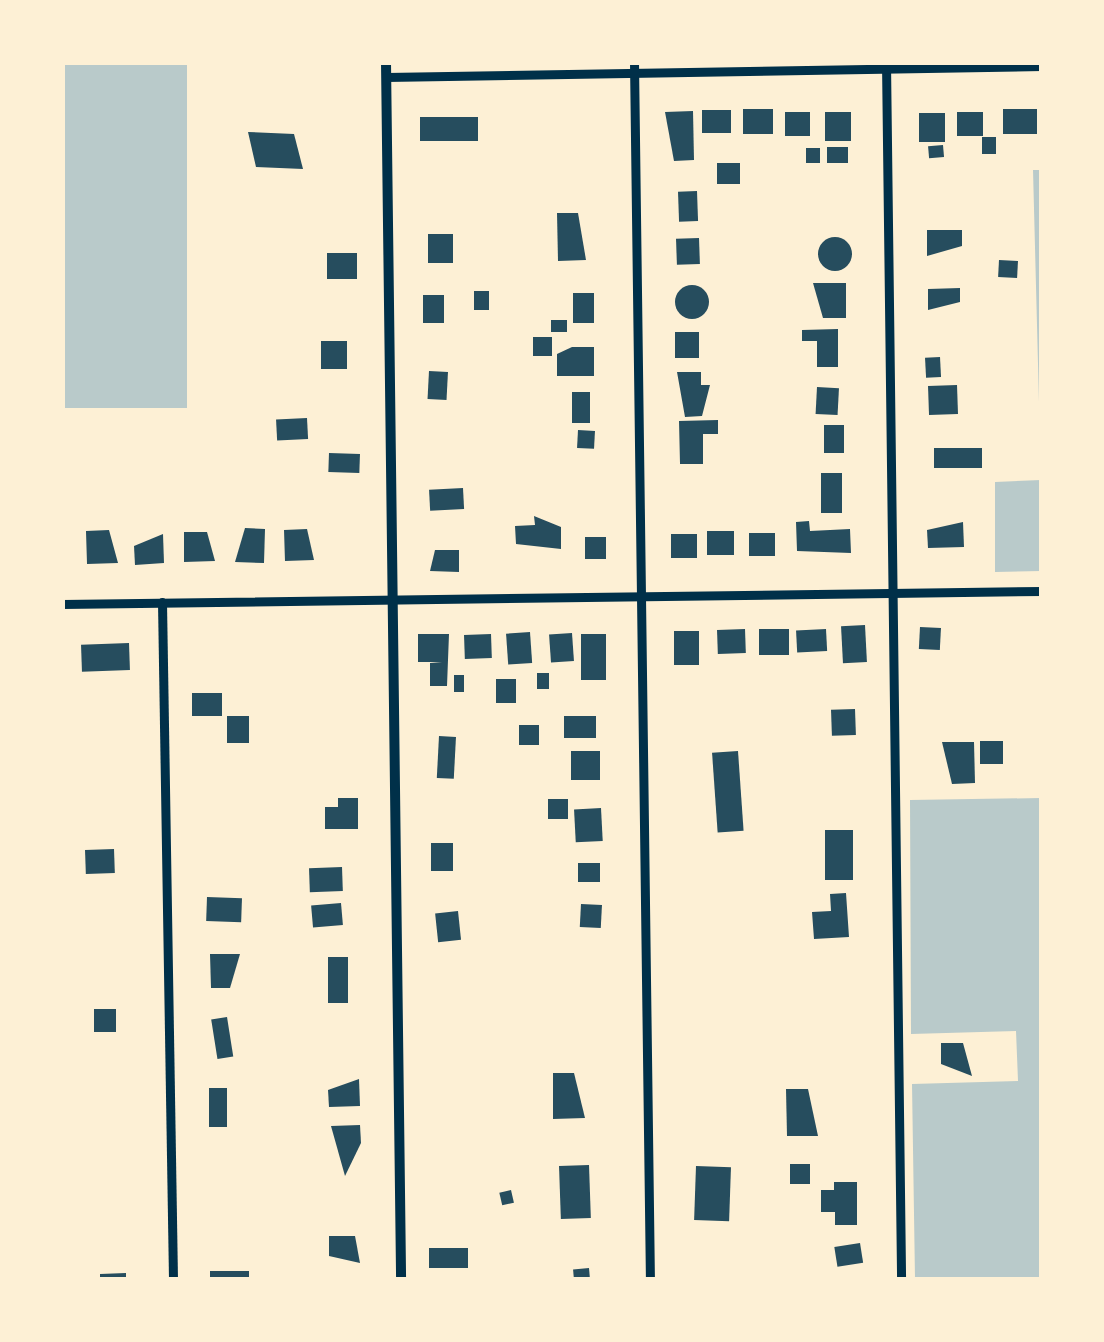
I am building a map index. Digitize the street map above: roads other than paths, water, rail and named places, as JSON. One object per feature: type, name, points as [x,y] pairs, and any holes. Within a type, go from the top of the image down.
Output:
[{"type":"street","points":[[386,62],[402,1280]]},
{"type":"street","points":[[886,66],[901,1280]]},
{"type":"street","points":[[386,77],[634,68],[1042,66]]},
{"type":"street","points":[[634,68],[650,1280]]},
{"type":"street","points":[[62,604],[1042,591]]},
{"type":"street","points":[[162,602],[173,1280]]}]
